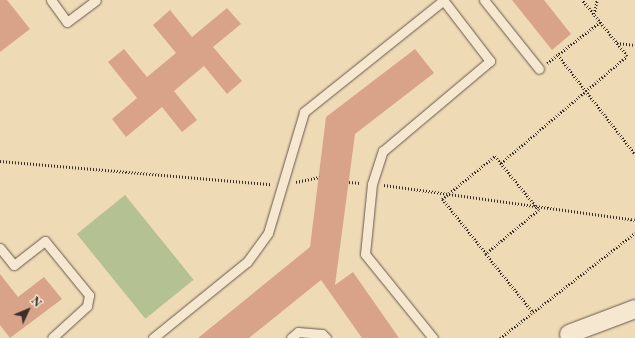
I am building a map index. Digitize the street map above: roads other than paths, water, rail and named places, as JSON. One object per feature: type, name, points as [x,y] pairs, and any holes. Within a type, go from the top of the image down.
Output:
[{"type":"street","points":[[569,334],[635,310]]},
{"type":"lane","points":[[51,0],[67,22],[96,0]]},
{"type":"lane","points":[[153,338],[247,262],[268,233],[280,185],[304,112],[444,0],[490,62],[383,151],[372,184],[366,254],[434,338]]},
{"type":"lane","points":[[484,0],[539,70]]},
{"type":"lane","points":[[0,248],[14,266],[45,241],[88,295],[87,306],[52,338]]},
{"type":"lane","points":[[290,338],[298,332],[322,334],[326,338]]}]
